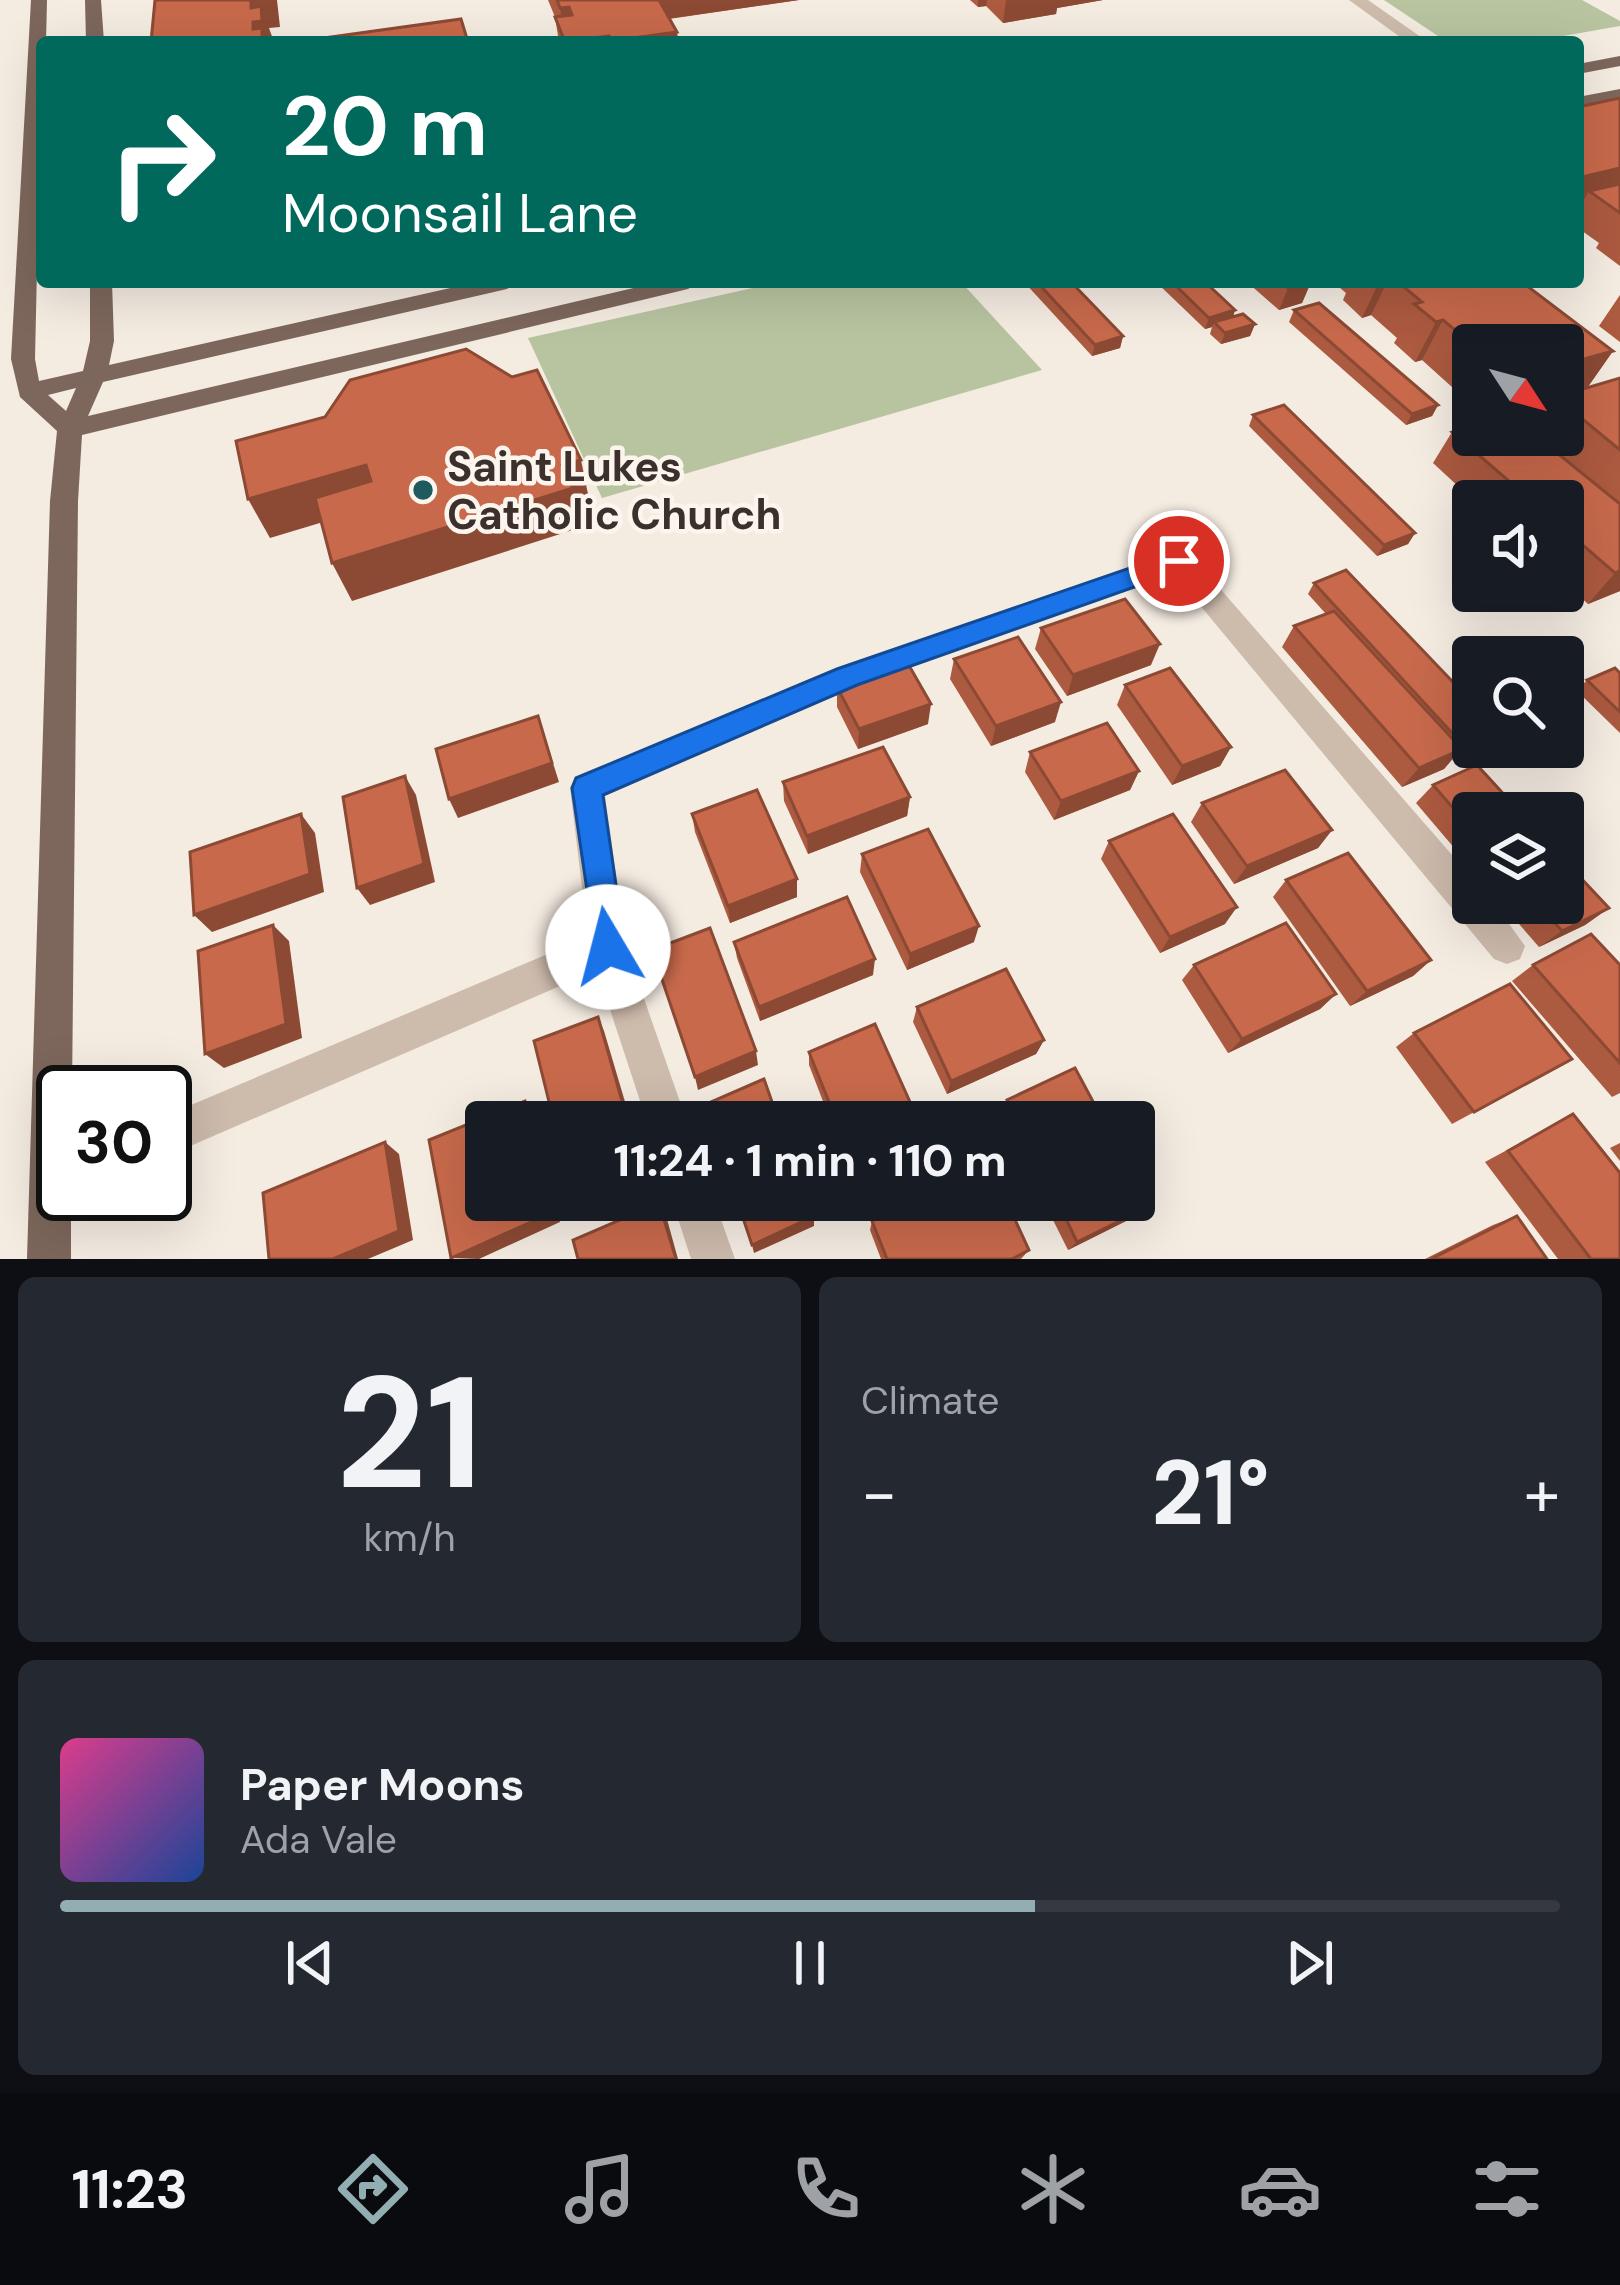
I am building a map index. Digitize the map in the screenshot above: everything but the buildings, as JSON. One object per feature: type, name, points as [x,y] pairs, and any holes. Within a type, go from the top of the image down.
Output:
[{"type":"main road","points":[[37,36],[39,0]]},
{"type":"main road","points":[[93,0],[95,36]]},
{"type":"main road","points":[[1584,68],[1620,61]]},
{"type":"main road","points":[[36,67],[23,359],[29,391],[70,429]]},
{"type":"main road","points":[[1584,102],[1620,95]]},
{"type":"main road","points":[[57,1065],[56,761],[70,429],[94,375],[102,341],[101,288]]},
{"type":"main road","points":[[29,391],[480,288]]},
{"type":"main road","points":[[70,429],[663,288]]},
{"type":"main road","points":[[49,1259],[53,1221]]},
{"type":"street","points":[[1357,0],[1410,36]]},
{"type":"street","points":[[660,1101],[608,947],[587,788],[847,677],[1179,561],[1507,946]]},
{"type":"street","points":[[192,1125],[608,947]]},
{"type":"street","points":[[700,1221],[713,1259]]},
{"type":"green space","points":[[1384,0],[1582,0],[1620,21],[1620,26],[1563,36],[1438,36]]},
{"type":"green space","points":[[753,288],[967,288],[1042,370],[602,498],[528,338]]},
{"type":"place","name":"Saint Lukes Catholic Church","points":[[423,490]]},
{"type":"route","points":[[608,947],[587,788],[847,677],[1179,561]]}]
